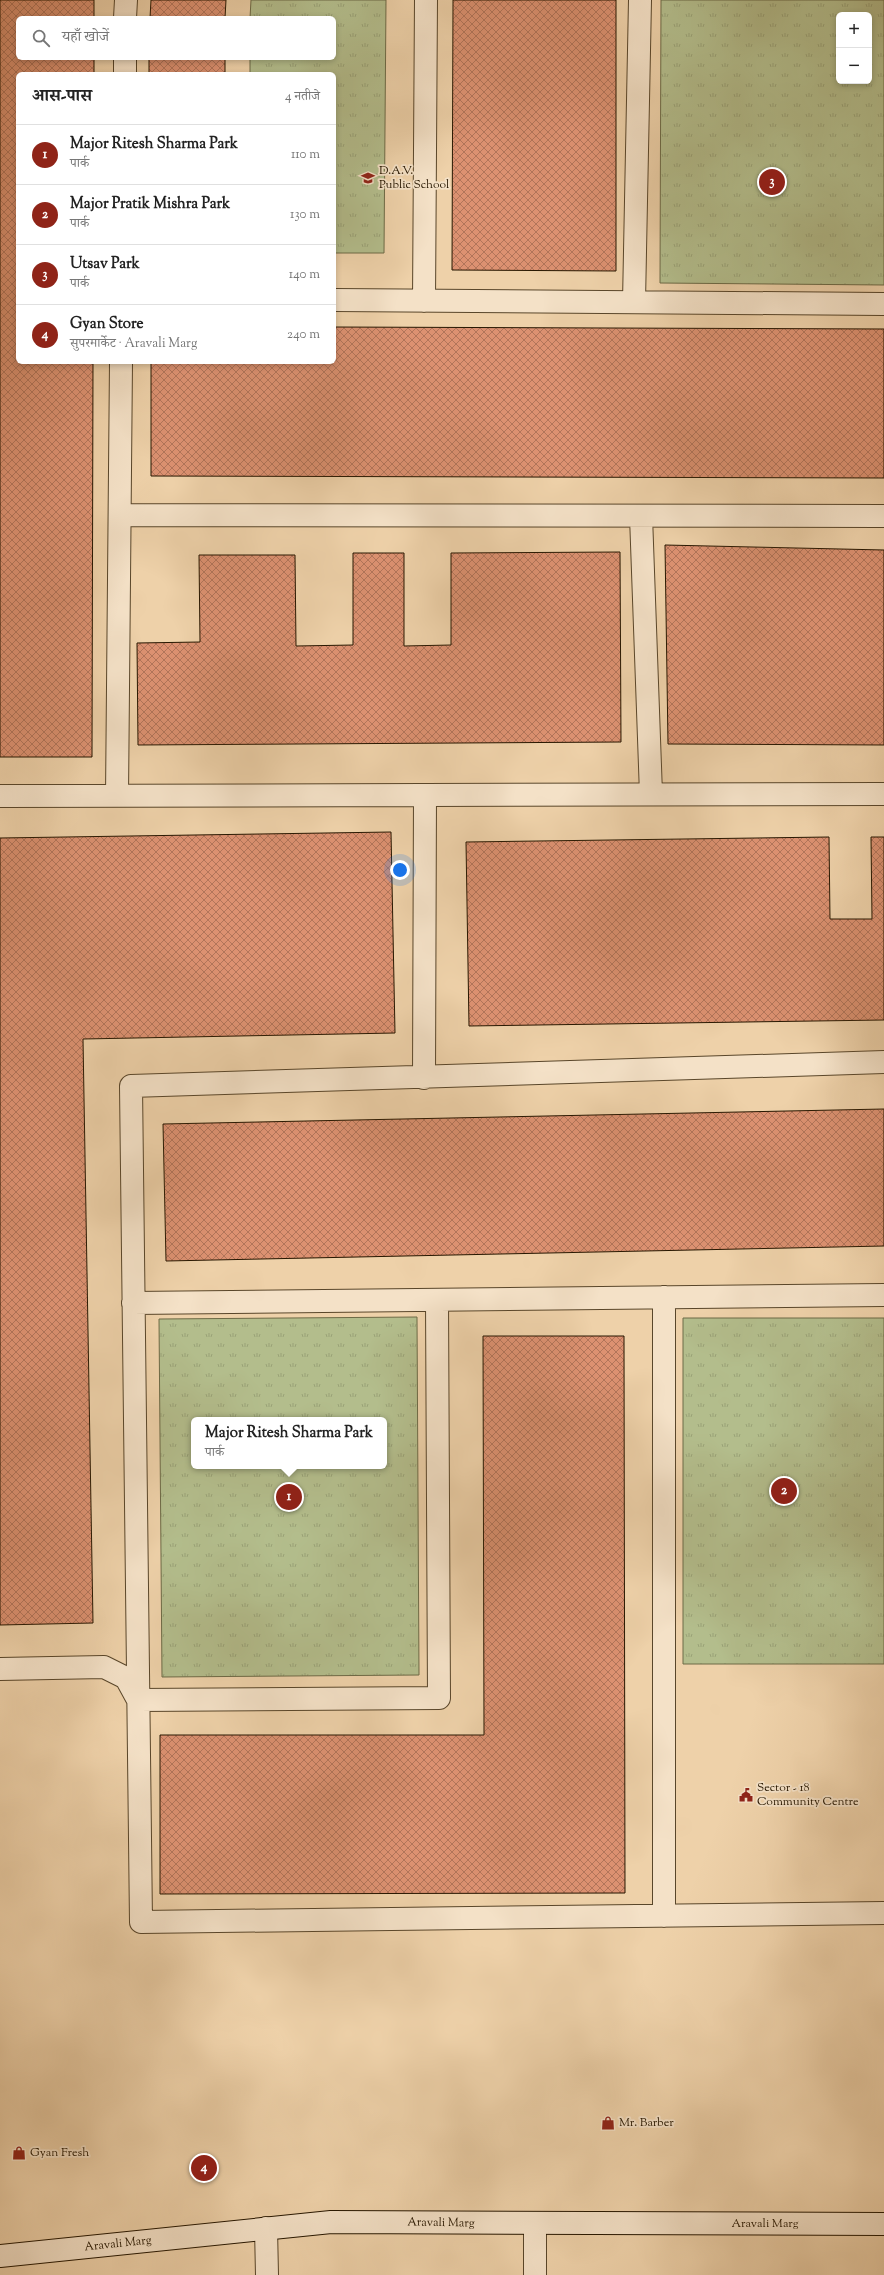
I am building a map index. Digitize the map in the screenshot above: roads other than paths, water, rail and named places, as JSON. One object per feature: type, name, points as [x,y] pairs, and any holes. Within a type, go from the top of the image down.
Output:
[{"type":"street","points":[[125,16],[126,0]]},
{"type":"street","points":[[424,301],[426,0]]},
{"type":"street","points":[[634,302],[640,0]]},
{"type":"street","points":[[125,60],[125,72]]},
{"type":"street","points":[[336,300],[884,304]]},
{"type":"street","points":[[117,796],[122,364]]},
{"type":"street","points":[[120,515],[884,516]]},
{"type":"street","points":[[641,516],[651,794]]},
{"type":"street","points":[[0,796],[884,794]]},
{"type":"street","points":[[424,1078],[426,795]]},
{"type":"street","points":[[884,1062],[424,1078],[131,1086],[141,1922],[884,1913]]},
{"type":"street","points":[[133,1303],[884,1295]]},
{"type":"street","points":[[664,1297],[664,1916]]},
{"type":"street","points":[[138,1700],[439,1698],[437,1300]]},
{"type":"street","points":[[0,1669],[104,1667],[126,1678],[138,1700]]},
{"type":"street","name":"Aravali Marg","points":[[0,2256],[331,2222],[535,2224],[884,2224]]},
{"type":"street","points":[[535,2224],[535,2275]]},
{"type":"street","points":[[266,2228],[267,2275]]},
{"type":"place","name":"D.A.V. Public School","points":[[368,178]]},
{"type":"place","name":"Utsav Park","points":[[772,182]]},
{"type":"place","name":"Major Pratik Mishra Park","points":[[784,1491]]},
{"type":"place","name":"Major Ritesh Sharma Park","points":[[289,1497]]},
{"type":"place","name":"Sector - 18 Community Centre","points":[[746,1795]]},
{"type":"place","name":"Mr. Barber","points":[[608,2123]]},
{"type":"place","name":"Gyan Fresh","points":[[19,2153]]},
{"type":"place","name":"Gyan Store","points":[[204,2168]]}]
